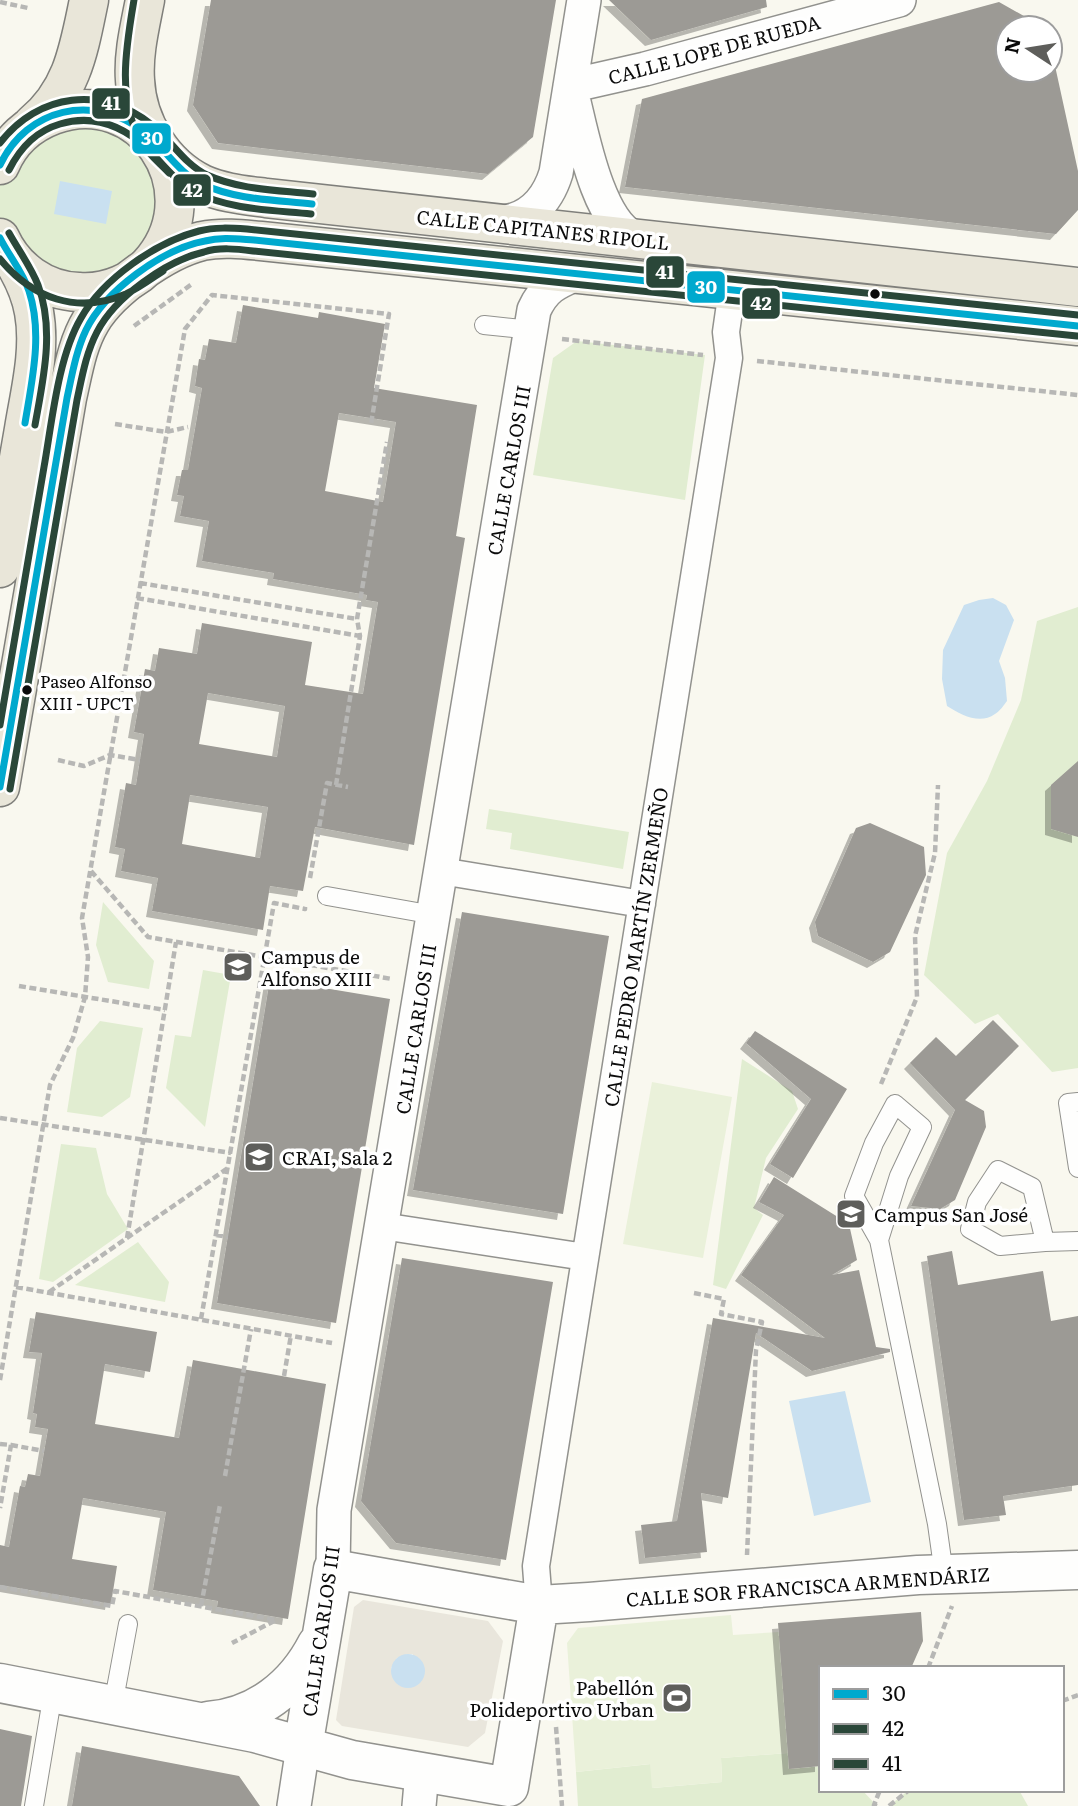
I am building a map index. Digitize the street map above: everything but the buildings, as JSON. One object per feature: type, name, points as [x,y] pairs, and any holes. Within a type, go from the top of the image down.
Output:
[{"type":"main road","points":[[0,165],[15,133],[48,112],[60,96],[81,38],[89,0]]},
{"type":"main road","points":[[145,0],[135,53],[134,78],[137,100],[152,140]]},
{"type":"main road","points":[[0,787],[75,360],[90,322],[105,302],[151,263],[169,236],[174,220],[174,187],[164,156],[137,126],[120,116],[101,110],[61,112],[15,133]]},
{"type":"main road","name":"CALLE CAPITANES RIPOLL","points":[[152,140],[188,175],[202,184],[227,192],[1078,287]]},
{"type":"main road","points":[[4,247],[27,273],[42,283],[78,293],[114,288],[184,246],[205,240],[232,239],[1078,326]]},
{"type":"main road","points":[[0,568],[30,392],[36,330],[29,291],[4,247]]},
{"type":"street","points":[[495,223],[509,223],[523,218],[535,210],[547,196],[556,173],[584,0]]},
{"type":"street","name":"CALLE LOPE DE RUEDA","points":[[570,86],[645,69],[899,0]]},
{"type":"street","points":[[570,86],[597,186],[614,220],[635,239]]},
{"type":"street","name":"CALLE CARLOS III","points":[[294,1806],[332,1569],[334,1510],[441,871],[541,334],[534,310],[548,288],[576,274]]},
{"type":"street","name":"CALLE PEDRO MARTÍN ZERMEÑO","points":[[539,1605],[536,1566],[729,358],[726,332],[732,290]]},
{"type":"street","points":[[441,871],[642,904]]},
{"type":"street","points":[[382,1226],[585,1257]]},
{"type":"street","name":"CALLE SOR FRANCISCA ARMENDÁRIZ","points":[[332,1569],[539,1605],[918,1575],[948,1590],[1078,1570]]},
{"type":"street","points":[[0,1683],[255,1733],[352,1760],[420,1789],[517,1796],[539,1605]]},
{"type":"street","points":[[185,1720],[203,1721],[233,1717],[266,1702],[300,1671],[313,1652],[323,1628]]},
{"type":"lane","points":[[484,325],[541,334]]},
{"type":"lane","points":[[327,897],[434,915]]},
{"type":"lane","points":[[1073,1102],[1078,1168]]},
{"type":"lane","points":[[879,1240],[899,1176],[922,1127],[895,1104],[874,1143],[854,1196],[879,1240],[948,1590]]},
{"type":"lane","points":[[1045,1242],[1032,1187],[998,1170],[977,1202],[970,1229],[1000,1246],[1078,1241]]},
{"type":"lane","points":[[113,1705],[128,1624]]},
{"type":"lane","points":[[34,1806],[53,1693]]},
{"type":"path","points":[[0,2],[28,8]]},
{"type":"path","points":[[125,332],[198,280]]},
{"type":"path","points":[[0,1380],[50,1085],[65,1058],[85,998],[88,957],[82,918],[185,329],[212,295],[389,314],[371,424]]},
{"type":"path","points":[[541,334],[729,358],[1078,395]]},
{"type":"path","points":[[115,424],[166,432],[188,427]]},
{"type":"path","points":[[336,785],[360,636],[357,620],[387,442]]},
{"type":"path","points":[[140,583],[357,620]]},
{"type":"path","points":[[137,598],[360,636]]},
{"type":"path","points":[[58,760],[84,766],[110,755],[140,760]]},
{"type":"path","points":[[310,882],[327,783],[348,787]]},
{"type":"path","points":[[895,1104],[876,1095],[917,997],[915,936],[935,853],[938,785]]},
{"type":"path","points":[[90,871],[148,937],[399,980]]},
{"type":"path","points":[[201,1319],[274,904],[305,909],[307,895]]},
{"type":"path","points":[[127,1238],[176,942]]},
{"type":"path","points":[[19,986],[165,1010]]},
{"type":"path","points":[[253,1021],[263,1023]]},
{"type":"path","points":[[0,1118],[230,1153]]},
{"type":"path","points":[[48,1293],[228,1168]]},
{"type":"path","points":[[216,1235],[228,1237]]},
{"type":"path","points":[[16,1287],[340,1345]]},
{"type":"path","points":[[694,1293],[724,1299],[721,1314],[762,1322],[756,1350],[748,1563]]},
{"type":"path","points":[[225,1476],[251,1328]]},
{"type":"path","points":[[284,1376],[291,1335]]},
{"type":"path","points":[[0,1444],[44,1451]]},
{"type":"path","points":[[0,1508],[11,1446]]},
{"type":"path","points":[[201,1606],[220,1505]]},
{"type":"path","points":[[0,1587],[112,1606],[115,1591],[276,1620],[232,1643]]},
{"type":"path","points":[[929,1666],[948,1590]]},
{"type":"path","points":[[889,1806],[906,1792]]},
{"type":"green space","points":[[120,116],[174,220],[96,292],[0,236],[0,165],[10,147]]},
{"type":"green space","points":[[577,341],[705,355],[685,500],[533,475],[553,358]]},
{"type":"green space","points":[[1078,607],[1078,1068],[1052,1072],[998,1014],[975,1024],[924,975],[947,853],[987,781],[1021,700],[1037,621]]},
{"type":"green space","points":[[489,809],[629,832],[623,869],[510,849],[512,833],[486,829]]},
{"type":"green space","points":[[103,902],[154,961],[149,989],[108,982],[96,945]]},
{"type":"green space","points":[[203,970],[231,975],[205,1127],[166,1088],[175,1035],[191,1037]]},
{"type":"green space","points":[[100,1021],[143,1028],[130,1097],[102,1117],[67,1112],[77,1048]]},
{"type":"green space","points":[[742,1059],[792,1091],[798,1109],[766,1158],[754,1208],[763,1215],[726,1289],[713,1285]]},
{"type":"green space","points":[[652,1082],[732,1097],[703,1258],[623,1244]]},
{"type":"green space","points":[[61,1144],[96,1148],[107,1194],[128,1229],[53,1282],[39,1279]]},
{"type":"green space","points":[[138,1242],[169,1282],[165,1302],[75,1285]]},
{"type":"green space","name":"Pabellón Polideportivo Urban","points":[[731,1615],[733,1635],[779,1632],[788,1753],[721,1758],[722,1782],[652,1788],[650,1764],[576,1772],[567,1643],[578,1628]]},
{"type":"green space","points":[[788,1753],[789,1769],[819,1766],[819,1792],[864,1792],[877,1806],[578,1806],[576,1772],[651,1764],[653,1788],[722,1782],[721,1758]]},
{"type":"green space","points":[[906,1792],[1020,1792],[1028,1806],[889,1806]]},
{"type":"shaded area","points":[[363,1600],[488,1621],[503,1641],[485,1733],[468,1747],[342,1726],[336,1720],[354,1607]],"holes":[[[413,1654],[409,1688],[394,1680],[391,1668],[397,1658]]]},
{"type":"water","points":[[60,181],[112,191],[106,224],[54,214]]},
{"type":"water","points":[[993,598],[1006,605],[1014,620],[999,661],[1005,678],[1007,701],[995,714],[977,719],[947,706],[942,679],[943,650],[964,605]]},
{"type":"water","points":[[845,1391],[871,1502],[814,1516],[789,1401]]},
{"type":"water","points":[[408,1654],[420,1659],[425,1671],[420,1683],[408,1688],[396,1683],[391,1671],[396,1659]]},
{"type":"transit line","name":"42","points":[[134,0],[125,74],[129,110],[143,145],[169,173]]},
{"type":"transit line","name":"41","points":[[0,143],[15,126],[33,113],[72,100],[92,100],[133,112],[159,131],[191,165],[207,175],[246,187],[313,194]]},
{"type":"transit line","name":"30","points":[[0,165],[12,146],[27,130],[44,119],[63,112],[103,112],[124,119],[143,131],[178,167],[202,184],[242,196],[312,204]]},
{"type":"transit line","name":"42","points":[[9,170],[24,148],[43,131],[72,121],[96,121],[128,134],[148,149],[182,183],[208,198],[252,208],[311,214]]},
{"type":"transit line","name":"41","points":[[0,725],[57,390],[73,334],[91,304],[117,276],[149,253],[182,236],[211,229],[247,229],[1078,315]]},
{"type":"transit line","name":"41","points":[[9,233],[38,285],[46,320],[46,355],[35,425]]},
{"type":"transit line","name":"30","points":[[0,238],[23,277],[33,307],[35,357],[25,423]]},
{"type":"transit line","name":"30","points":[[0,787],[67,398],[80,346],[86,330],[107,301],[136,274],[171,253],[211,240],[254,240],[1078,326]]},
{"type":"transit line","name":"42","points":[[10,789],[77,400],[90,348],[105,319],[116,306],[143,282],[174,263],[210,250],[241,250],[1077,336]]},
{"type":"transit line","name":"42","points":[[0,259],[26,284],[41,293],[73,302],[90,303],[126,294],[163,271]]},
{"type":"place","name":"Paseo Alfonso XIII - UPCT","points":[[27,690]]},
{"type":"place","name":"Campus de Alfonso XIII","points":[[238,967]]},
{"type":"place","name":"CRAI, Sala 2","points":[[259,1157]]},
{"type":"place","name":"Campus San José","points":[[851,1214]]},
{"type":"place","name":"Pabellón Polideportivo Urban","points":[[677,1698]]}]
